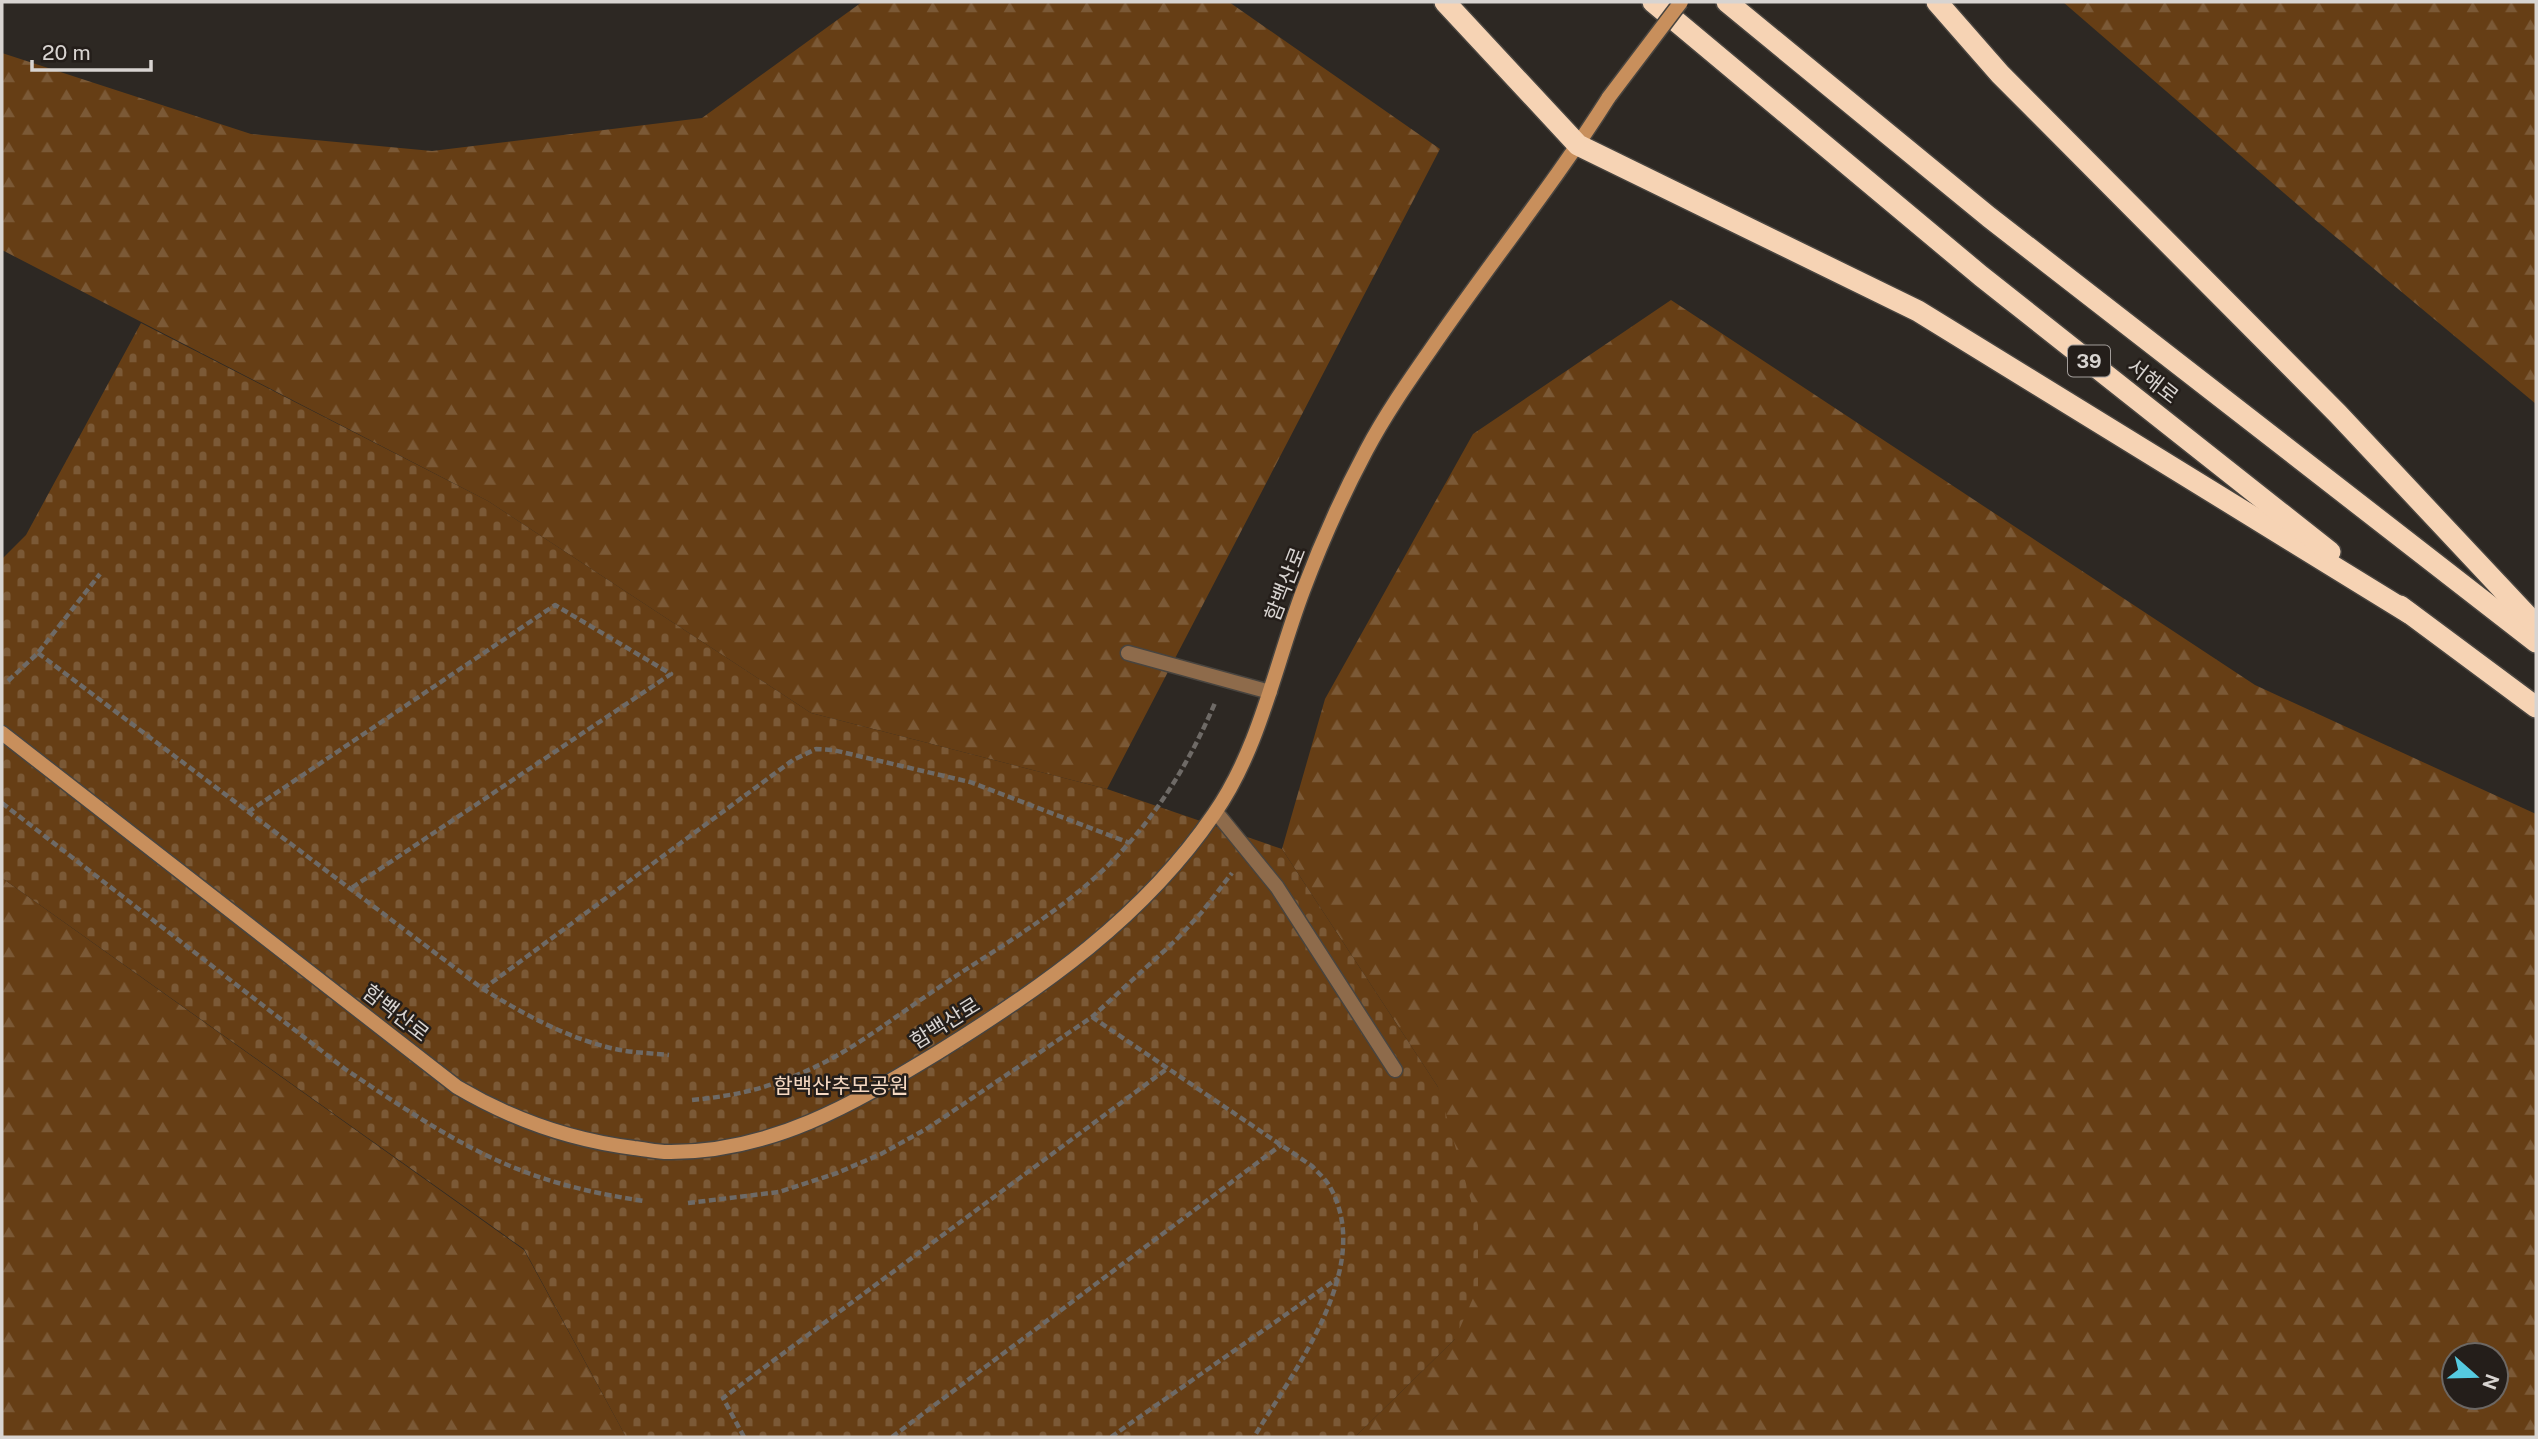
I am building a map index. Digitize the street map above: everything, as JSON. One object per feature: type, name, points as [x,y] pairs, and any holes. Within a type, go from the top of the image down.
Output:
[{"type":"highway","points":[[1445,2],[1578,145],[1918,311],[2409,614]]},
{"type":"highway","name":"서해로","points":[[1653,2],[1981,276],[2409,614],[2536,706]]},
{"type":"highway","name":"서해로","points":[[1727,2],[1989,217],[2536,642]]},
{"type":"highway","points":[[1937,2],[2000,74],[2339,414],[2536,625]]},
{"type":"street","name":"함백산로","points":[[2,733],[457,1087],[492,1107],[579,1140],[667,1152],[722,1147],[778,1134],[818,1120],[865,1097],[986,1023],[1069,964],[1125,917],[1178,861],[1216,812],[1245,757],[1303,592],[1335,515],[1368,448],[1462,303],[1578,145],[1609,97],[1681,2]]},
{"type":"lane","points":[[1128,653],[1270,692]]},
{"type":"lane","points":[[1216,812],[1277,887],[1395,1070]]},
{"type":"path","points":[[8,681],[38,653],[100,574]]},
{"type":"path","points":[[248,812],[555,605],[671,674],[350,889]]},
{"type":"path","points":[[38,653],[483,989],[528,1017],[579,1038],[617,1049],[669,1055]]},
{"type":"path","points":[[692,1100],[733,1096],[807,1071],[846,1049],[1058,907],[1100,873],[1130,843],[1179,776],[1225,680]]},
{"type":"path","points":[[483,989],[793,760],[816,749],[833,750],[970,782],[1130,843]]},
{"type":"path","points":[[2,803],[345,1069],[398,1105],[526,1173],[602,1195],[643,1201]]},
{"type":"path","points":[[688,1203],[779,1192],[881,1154],[928,1128],[1092,1017],[1175,941],[1202,912],[1248,851]]},
{"type":"path","points":[[1092,1017],[1312,1166],[1329,1185],[1341,1213],[1343,1252],[1338,1278],[1319,1330],[1254,1437]]},
{"type":"path","points":[[744,1437],[723,1398],[1168,1068]]},
{"type":"path","points":[[892,1437],[1281,1145]]},
{"type":"path","points":[[1111,1437],[1338,1278]]},
{"type":"green space","points":[[862,2],[1229,2],[1440,149],[1107,789],[811,713],[488,501],[2,250],[2,53],[251,134],[432,151],[702,118]]},
{"type":"green space","points":[[2063,2],[2536,2],[2536,404],[2313,218]]},
{"type":"green space","points":[[1671,300],[2255,685],[2536,814],[2536,1437],[1355,1437],[1455,1339],[1438,1087],[1282,849],[1325,699],[1473,434]]},
{"type":"green space","name":"함백산추모공원","points":[[141,323],[488,501],[811,713],[1107,789],[1282,849],[1438,1087],[1478,1225],[1478,1287],[1455,1339],[1355,1437],[626,1437],[524,1249],[2,878],[2,559],[26,535]]},
{"type":"green space","points":[[2,878],[524,1250],[626,1437],[2,1437]]}]
